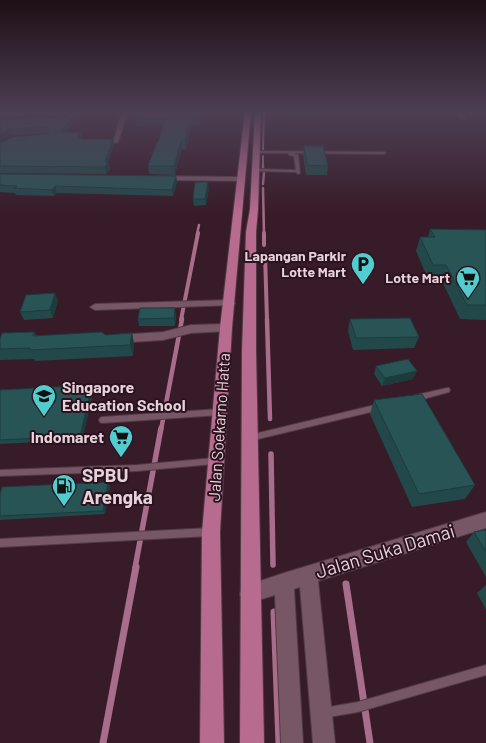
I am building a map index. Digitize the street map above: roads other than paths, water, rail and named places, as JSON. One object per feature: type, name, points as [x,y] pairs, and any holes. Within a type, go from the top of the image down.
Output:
[{"type":"main road","name":"Jalan Soekarno Hatta","points":[[212,743],[211,532],[226,328],[244,146]]},
{"type":"main road","name":"Jalan Soekarno Hatta","points":[[252,743],[249,594],[249,439],[251,232],[257,146]]},
{"type":"main road","points":[[235,232],[251,232]]},
{"type":"street","points":[[154,178],[241,179]]},
{"type":"street","points":[[95,307],[230,303]]},
{"type":"street","points":[[109,340],[163,336],[190,329],[226,328]]},
{"type":"street","name":"Jalan Suka Damai","points":[[249,594],[308,574],[486,520]]},
{"type":"street","points":[[308,574],[324,743]]},
{"type":"street","points":[[284,582],[292,743]]},
{"type":"lane","points":[[256,159],[384,153]]},
{"type":"lane","points":[[295,155],[297,172],[256,159],[295,155]]},
{"type":"lane","points":[[410,399],[447,390]]},
{"type":"lane","points":[[249,439],[391,404]]},
{"type":"lane","points":[[102,420],[220,412]]},
{"type":"lane","points":[[0,473],[137,468],[216,461]]},
{"type":"lane","points":[[0,543],[211,532]]},
{"type":"lane","points":[[321,714],[358,707],[486,670]]},
{"type":"waterway","points":[[263,146],[263,150]]},
{"type":"waterway","points":[[263,156],[263,168]]},
{"type":"waterway","points":[[263,184],[264,172]]},
{"type":"waterway","points":[[263,188],[264,234]]},
{"type":"waterway","points":[[197,234],[199,225]]},
{"type":"waterway","points":[[181,320],[198,233]]},
{"type":"waterway","points":[[264,234],[264,245]]},
{"type":"waterway","points":[[265,254],[267,320]]},
{"type":"waterway","points":[[161,430],[182,319]]},
{"type":"waterway","points":[[267,319],[270,419]]},
{"type":"waterway","points":[[135,568],[161,428]]},
{"type":"waterway","points":[[271,454],[273,565]]},
{"type":"waterway","points":[[103,743],[136,567]]},
{"type":"waterway","points":[[346,584],[370,743]]},
{"type":"waterway","points":[[274,612],[279,743]]},
{"type":"place","name":"Lapangan Parkir Lotte Mart","points":[[363,285]]},
{"type":"place","name":"Lotte Mart","points":[[468,299]]},
{"type":"place","name":"Singapore Education School","points":[[44,417]]},
{"type":"place","name":"Indomaret","points":[[121,458]]},
{"type":"place","name":"SPBU Arengka","points":[[64,507]]}]
